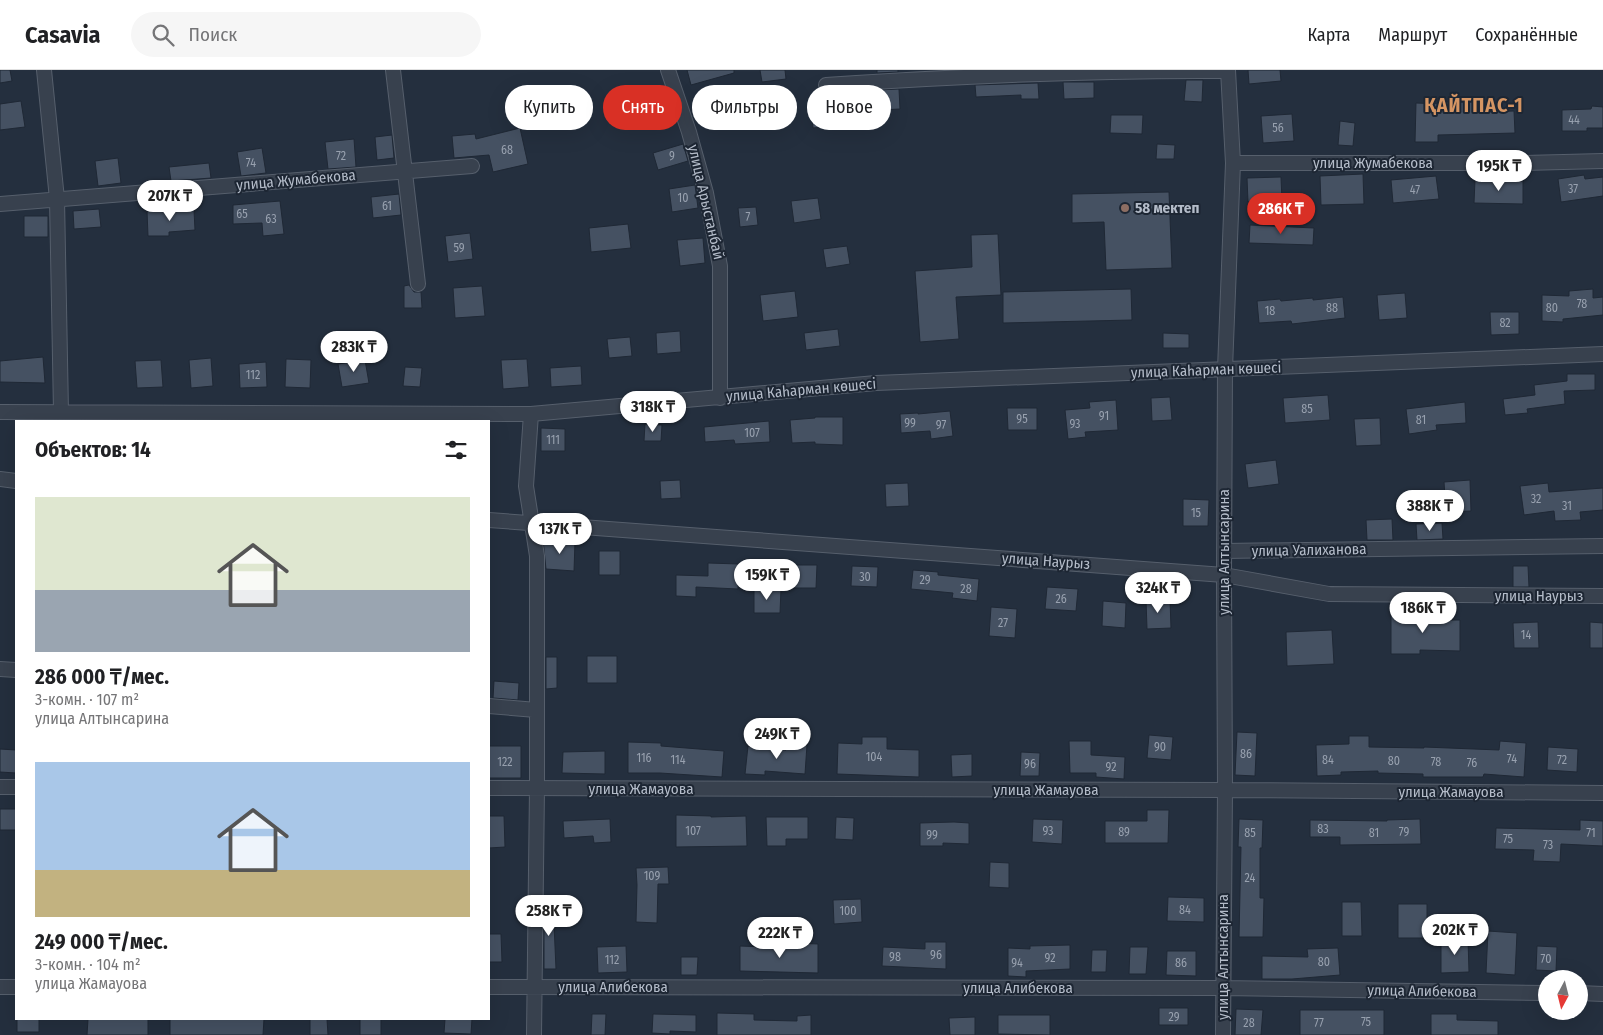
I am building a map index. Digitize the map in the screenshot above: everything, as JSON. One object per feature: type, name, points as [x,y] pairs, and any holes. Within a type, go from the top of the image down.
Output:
[{"type":"street","points":[[44,70],[57,199],[61,412]]},
{"type":"street","points":[[393,70],[418,284]]},
{"type":"street","name":"улица Арыстанбай","points":[[668,70],[689,132],[706,193],[720,266],[720,398]]},
{"type":"street","points":[[826,85],[1023,74],[1228,70]]},
{"type":"street","name":"улица Алтынсарина","points":[[1222,1035],[1225,790],[1225,369],[1233,163],[1228,70]]},
{"type":"street","name":"улица Жумабекова","points":[[1233,163],[1522,163],[1603,161]]},
{"type":"street","name":"улица Жумабекова","points":[[0,204],[472,166]]},
{"type":"street","name":"улица Каһарман көшесі","points":[[0,412],[531,414],[876,383],[1603,354]]},
{"type":"street","points":[[531,414],[526,486],[537,556],[534,1035]]},
{"type":"street","points":[[0,480],[15,481]]},
{"type":"street","name":"улица Наурыз","points":[[490,520],[1224,575],[1329,594],[1603,596]]},
{"type":"street","name":"улица Уалиханова","points":[[1224,551],[1603,546]]},
{"type":"street","points":[[0,669],[15,670]]},
{"type":"street","points":[[490,706],[536,710]]},
{"type":"street","points":[[0,787],[15,787]]},
{"type":"street","name":"улица Жамауова","points":[[490,788],[1603,793]]},
{"type":"street","points":[[0,987],[15,987]]},
{"type":"street","name":"улица Алибекова","points":[[490,987],[1222,988],[1538,993]]},
{"type":"street","points":[[1588,994],[1603,994]]},
{"type":"building","points":[[0,70],[10,70],[12,81],[0,83]]},
{"type":"building","points":[[687,70],[734,70],[734,73],[691,85]]},
{"type":"building","points":[[760,70],[785,70],[786,79],[762,82]]},
{"type":"building","points":[[877,70],[898,70],[898,72],[877,73]]},
{"type":"building","points":[[1248,70],[1280,70],[1281,81],[1249,84]]},
{"type":"building","points":[[1186,80],[1203,80],[1202,102],[1184,101]]},
{"type":"building","points":[[1063,82],[1094,82],[1094,98],[1064,99]]},
{"type":"building","points":[[1038,83],[1039,99],[1021,99],[1021,95],[976,97],[975,85]]},
{"type":"building","points":[[891,89],[899,89],[900,109],[891,109]]},
{"type":"building","points":[[21,101],[25,127],[0,130],[0,104]]},
{"type":"building","points":[[1442,102],[1485,102],[1485,112],[1514,111],[1515,133],[1438,135],[1438,142],[1415,142],[1416,103],[1442,104]]},
{"type":"building","points":[[1592,106],[1603,107],[1603,128],[1587,128],[1587,131],[1562,131],[1562,110],[1591,109]]},
{"type":"building","points":[[1292,114],[1294,141],[1263,143],[1261,116]]},
{"type":"building","points":[[1111,115],[1143,115],[1142,134],[1110,133]]},
{"type":"building","points":[[1340,121],[1355,123],[1353,146],[1338,145]]},
{"type":"building","points":[[512,130],[520,130],[528,164],[493,172],[489,155],[454,158],[452,136],[475,134],[476,139]]},
{"type":"building","points":[[392,135],[394,158],[377,160],[375,137]]},
{"type":"building","points":[[354,139],[356,167],[328,169],[325,142]]},
{"type":"building","points":[[683,144],[688,161],[658,170],[653,153]]},
{"type":"building","points":[[1157,144],[1175,145],[1174,159],[1156,159]]},
{"type":"building","points":[[262,148],[266,173],[241,176],[237,152]]},
{"type":"building","points":[[118,158],[121,183],[98,186],[95,161]]},
{"type":"building","points":[[209,163],[211,178],[171,181],[169,167]]},
{"type":"building","points":[[1363,174],[1364,204],[1321,205],[1320,176]]},
{"type":"building","points":[[1584,175],[1585,179],[1603,177],[1603,196],[1561,202],[1558,179]]},
{"type":"building","points":[[1436,176],[1439,199],[1393,203],[1391,180]]},
{"type":"building","points":[[1281,177],[1282,201],[1248,202],[1247,178]]},
{"type":"building","points":[[1475,180],[1523,181],[1523,204],[1474,203]]},
{"type":"building","points":[[695,185],[698,208],[672,212],[669,189]]},
{"type":"building","points":[[1169,192],[1172,268],[1106,270],[1104,222],[1072,223],[1072,194]]},
{"type":"building","points":[[399,194],[401,215],[373,218],[371,197]]},
{"type":"building","points":[[818,198],[821,219],[794,223],[791,201]]},
{"type":"building","points":[[280,201],[284,234],[263,236],[262,223],[233,224],[233,205]]},
{"type":"building","points":[[756,207],[758,225],[740,227],[738,208]]},
{"type":"building","points":[[99,209],[101,227],[74,229],[73,211]]},
{"type":"building","points":[[168,210],[168,212],[194,210],[195,230],[169,232],[169,236],[148,236],[147,211]]},
{"type":"building","points":[[24,216],[48,216],[48,237],[24,237]]},
{"type":"building","points":[[628,224],[631,248],[591,252],[589,228]]},
{"type":"building","points":[[1250,225],[1314,228],[1313,245],[1249,243]]},
{"type":"building","points":[[470,233],[473,259],[448,262],[445,236]]},
{"type":"building","points":[[998,234],[1001,295],[956,297],[959,339],[920,342],[915,271],[972,267],[971,235]]},
{"type":"building","points":[[703,238],[705,263],[680,266],[677,240]]},
{"type":"building","points":[[847,246],[850,264],[826,268],[823,249]]},
{"type":"building","points":[[409,285],[414,292],[421,292],[422,308],[404,308],[404,286]]},
{"type":"building","points":[[482,286],[485,316],[455,318],[453,288]]},
{"type":"building","points":[[1131,289],[1132,320],[1003,323],[1003,292]]},
{"type":"building","points":[[1593,289],[1593,298],[1603,297],[1603,315],[1563,319],[1563,322],[1542,321],[1542,295],[1569,296],[1569,291]]},
{"type":"building","points":[[795,291],[798,317],[763,321],[760,295]]},
{"type":"building","points":[[1405,293],[1407,318],[1379,320],[1377,295]]},
{"type":"building","points":[[1343,297],[1345,318],[1292,324],[1291,321],[1259,323],[1257,301],[1313,298],[1313,300]]},
{"type":"building","points":[[1490,312],[1519,312],[1519,334],[1491,335]]},
{"type":"building","points":[[838,329],[840,346],[806,350],[804,333]]},
{"type":"building","points":[[680,331],[681,352],[657,354],[656,333]]},
{"type":"building","points":[[1163,333],[1189,334],[1189,348],[1163,348]]},
{"type":"building","points":[[630,337],[632,356],[609,358],[607,339]]},
{"type":"building","points":[[43,357],[45,383],[0,382],[0,361]]},
{"type":"building","points":[[211,358],[213,386],[191,388],[189,360]]},
{"type":"building","points":[[286,359],[311,360],[310,388],[285,387]]},
{"type":"building","points":[[527,359],[529,387],[503,389],[501,360]]},
{"type":"building","points":[[161,360],[163,387],[137,388],[135,361]]},
{"type":"building","points":[[365,360],[369,383],[342,387],[338,364]]},
{"type":"building","points":[[266,362],[267,387],[240,388],[239,364]]},
{"type":"building","points":[[581,366],[582,385],[551,387],[550,368]]},
{"type":"building","points":[[405,367],[422,368],[420,387],[403,386]]},
{"type":"building","points":[[1567,374],[1595,374],[1595,390],[1564,391],[1565,404],[1527,409],[1528,413],[1505,415],[1503,399],[1535,395],[1534,385],[1567,381]]},
{"type":"building","points":[[1328,395],[1330,420],[1285,423],[1283,398]]},
{"type":"building","points":[[1170,397],[1172,420],[1152,421],[1151,398]]},
{"type":"building","points":[[1116,400],[1118,430],[1085,432],[1086,437],[1068,439],[1065,410],[1090,408],[1089,402]]},
{"type":"building","points":[[1465,402],[1466,423],[1436,425],[1437,430],[1409,434],[1406,409]]},
{"type":"building","points":[[1007,408],[1037,408],[1037,430],[1008,430]]},
{"type":"building","points":[[950,411],[953,436],[931,439],[930,431],[901,433],[900,414]]},
{"type":"building","points":[[815,417],[843,417],[843,445],[815,444],[815,442],[792,443],[790,420]]},
{"type":"building","points":[[1380,418],[1381,445],[1356,446],[1354,419]]},
{"type":"building","points":[[769,421],[770,442],[735,444],[734,440],[705,442],[704,427]]},
{"type":"building","points":[[645,424],[662,425],[661,441],[644,441]]},
{"type":"building","points":[[541,428],[565,429],[565,451],[541,451]]},
{"type":"building","points":[[1276,460],[1279,484],[1248,488],[1245,464]]},
{"type":"building","points":[[680,480],[681,498],[661,499],[660,481]]},
{"type":"building","points":[[1470,480],[1471,511],[1446,512],[1444,482]]},
{"type":"building","points":[[908,483],[909,506],[886,507],[885,484]]},
{"type":"building","points":[[1548,483],[1549,492],[1603,488],[1603,510],[1580,512],[1581,520],[1555,521],[1554,511],[1524,515],[1520,486]]},
{"type":"building","points":[[1183,499],[1209,500],[1208,526],[1183,526]]},
{"type":"building","points":[[1392,519],[1393,540],[1367,540],[1366,520]]},
{"type":"building","points":[[1442,523],[1443,539],[1417,540],[1416,524]]},
{"type":"building","points":[[543,540],[575,542],[574,571],[546,569]]},
{"type":"building","points":[[599,551],[620,551],[620,575],[599,575]]},
{"type":"building","points":[[708,563],[739,564],[738,589],[696,587],[696,597],[676,596],[676,575],[708,576]]},
{"type":"building","points":[[794,565],[817,565],[816,588],[793,588]]},
{"type":"building","points":[[852,566],[878,567],[877,587],[851,586]]},
{"type":"building","points":[[1513,566],[1528,566],[1529,587],[1513,587]]},
{"type":"building","points":[[913,570],[938,572],[938,575],[979,579],[977,601],[952,598],[953,593],[911,589]]},
{"type":"building","points":[[1047,587],[1078,589],[1076,611],[1045,609]]},
{"type":"building","points":[[754,588],[781,589],[780,613],[754,613]]},
{"type":"building","points":[[1170,599],[1171,628],[1147,629],[1146,600]]},
{"type":"building","points":[[1103,601],[1126,603],[1125,628],[1102,626]]},
{"type":"building","points":[[991,607],[1017,609],[1015,638],[989,636]]},
{"type":"building","points":[[1391,613],[1420,613],[1420,620],[1460,620],[1460,651],[1420,650],[1420,654],[1391,654]]},
{"type":"building","points":[[1538,622],[1539,648],[1514,648],[1513,623]]},
{"type":"building","points":[[1590,622],[1603,623],[1603,648],[1590,648]]},
{"type":"building","points":[[1332,630],[1334,664],[1287,666],[1286,632]]},
{"type":"building","points":[[587,656],[617,656],[617,683],[587,683]]},
{"type":"building","points":[[546,657],[557,657],[557,688],[546,689]]},
{"type":"building","points":[[494,681],[519,683],[518,700],[493,698]]},
{"type":"building","points":[[1237,732],[1257,733],[1255,776],[1235,775]]},
{"type":"building","points":[[1149,735],[1173,737],[1171,760],[1147,758]]},
{"type":"building","points":[[1349,736],[1369,736],[1369,747],[1499,750],[1500,741],[1526,743],[1524,777],[1484,774],[1483,777],[1423,777],[1423,774],[1378,773],[1378,771],[1341,772],[1341,775],[1317,776],[1316,745],[1349,744]]},
{"type":"building","points":[[862,737],[887,737],[887,749],[919,750],[919,777],[837,774],[838,743],[862,744]]},
{"type":"building","points":[[1069,741],[1091,741],[1091,755],[1125,757],[1124,779],[1096,777],[1096,773],[1070,773]]},
{"type":"building","points":[[628,742],[661,743],[661,746],[724,751],[722,777],[628,773]]},
{"type":"building","points":[[786,743],[807,745],[805,774],[765,771],[765,775],[745,774],[748,746],[786,750]]},
{"type":"building","points":[[490,746],[521,746],[521,778],[490,778]]},
{"type":"building","points":[[1548,747],[1578,749],[1577,772],[1547,770]]},
{"type":"building","points":[[0,749],[15,750],[15,773],[0,772]]},
{"type":"building","points":[[605,751],[605,774],[562,773],[563,752]]},
{"type":"building","points":[[1021,752],[1040,753],[1039,776],[1020,776]]},
{"type":"building","points":[[972,754],[972,776],[952,777],[951,755]]},
{"type":"building","points":[[0,809],[15,809],[15,830],[0,830]]},
{"type":"building","points":[[1147,810],[1169,810],[1168,843],[1105,843],[1105,821],[1147,821]]},
{"type":"building","points":[[676,815],[746,816],[747,846],[676,847]]},
{"type":"building","points":[[490,816],[504,816],[505,847],[490,848]]},
{"type":"building","points":[[766,817],[808,817],[808,839],[786,839],[786,846],[767,846]]},
{"type":"building","points":[[836,817],[854,818],[853,840],[835,839]]},
{"type":"building","points":[[610,819],[611,842],[594,843],[593,836],[564,838],[563,821]]},
{"type":"building","points":[[1033,819],[1063,820],[1062,844],[1032,842]]},
{"type":"building","points":[[1239,819],[1263,820],[1262,848],[1260,848],[1260,898],[1264,898],[1263,937],[1239,937],[1241,847],[1238,847]]},
{"type":"building","points":[[1420,819],[1421,844],[1340,845],[1340,837],[1310,837],[1310,820],[1387,821]]},
{"type":"building","points":[[1580,820],[1603,821],[1603,846],[1561,844],[1560,862],[1533,861],[1534,850],[1495,849],[1496,828],[1580,830]]},
{"type":"building","points":[[920,823],[969,823],[969,844],[943,843],[943,846],[920,846]]},
{"type":"building","points":[[990,862],[1009,863],[1009,888],[989,887]]},
{"type":"building","points":[[668,867],[669,884],[658,884],[657,923],[636,922],[636,868]]},
{"type":"building","points":[[1168,897],[1204,898],[1204,922],[1167,921]]},
{"type":"building","points":[[861,899],[862,922],[834,924],[833,900]]},
{"type":"building","points":[[544,901],[553,901],[556,969],[544,969]]},
{"type":"building","points":[[1342,902],[1361,902],[1362,936],[1342,936]]},
{"type":"building","points":[[1398,904],[1427,904],[1427,938],[1398,938]]},
{"type":"building","points":[[1488,931],[1517,933],[1515,975],[1486,973]]},
{"type":"building","points":[[490,934],[501,934],[502,962],[490,962]]},
{"type":"building","points":[[1468,939],[1469,972],[1441,973],[1441,940]]},
{"type":"building","points":[[925,942],[946,942],[946,969],[882,966],[883,947],[925,949]]},
{"type":"building","points":[[794,943],[818,944],[818,973],[740,971],[740,946],[794,948]]},
{"type":"building","points":[[1070,945],[1070,969],[1026,971],[1026,977],[1008,976],[1008,948],[1030,949],[1030,946]]},
{"type":"building","points":[[626,946],[627,972],[598,973],[597,947]]},
{"type":"building","points":[[1537,946],[1557,947],[1556,970],[1536,970]]},
{"type":"building","points":[[1130,947],[1148,947],[1146,974],[1129,974]]},
{"type":"building","points":[[1338,948],[1340,975],[1292,979],[1262,979],[1262,956],[1308,957],[1307,949]]},
{"type":"building","points":[[1092,950],[1107,950],[1106,972],[1091,972]]},
{"type":"building","points":[[1167,951],[1196,951],[1196,976],[1166,975]]},
{"type":"building","points":[[681,957],[698,957],[697,975],[681,975]]},
{"type":"building","points":[[1159,1008],[1188,1008],[1188,1025],[1159,1025]]},
{"type":"building","points":[[1236,1009],[1263,1010],[1261,1035],[1235,1035]]},
{"type":"building","points":[[1300,1010],[1384,1010],[1384,1035],[1300,1035]]},
{"type":"building","points":[[717,1013],[754,1014],[754,1020],[797,1021],[797,1016],[811,1015],[811,1035],[717,1035]]},
{"type":"building","points":[[592,1014],[606,1014],[605,1035],[591,1035]]},
{"type":"building","points":[[653,1014],[696,1015],[696,1032],[670,1031],[670,1034],[652,1033]]},
{"type":"building","points":[[1431,1014],[1457,1014],[1457,1020],[1498,1021],[1498,1035],[1431,1035]]},
{"type":"building","points":[[998,1015],[1050,1015],[1050,1035],[998,1034]]},
{"type":"building","points":[[975,1017],[975,1035],[950,1035],[949,1018]]},
{"type":"building","points":[[17,1020],[39,1020],[39,1032],[17,1032]]},
{"type":"building","points":[[88,1020],[148,1020],[148,1035],[87,1035]]},
{"type":"building","points":[[170,1020],[264,1020],[263,1035],[170,1035]]},
{"type":"building","points":[[310,1020],[327,1020],[328,1035],[310,1035]]},
{"type":"building","points":[[360,1020],[381,1020],[381,1035],[360,1035]]},
{"type":"building","points":[[445,1020],[472,1020],[471,1034],[444,1033]]},
{"type":"place","name":"58 мектеп","points":[[1125,208]]},
{"type":"district","name":"ҚАЙТПАС-1","points":[[1474,105]]}]
